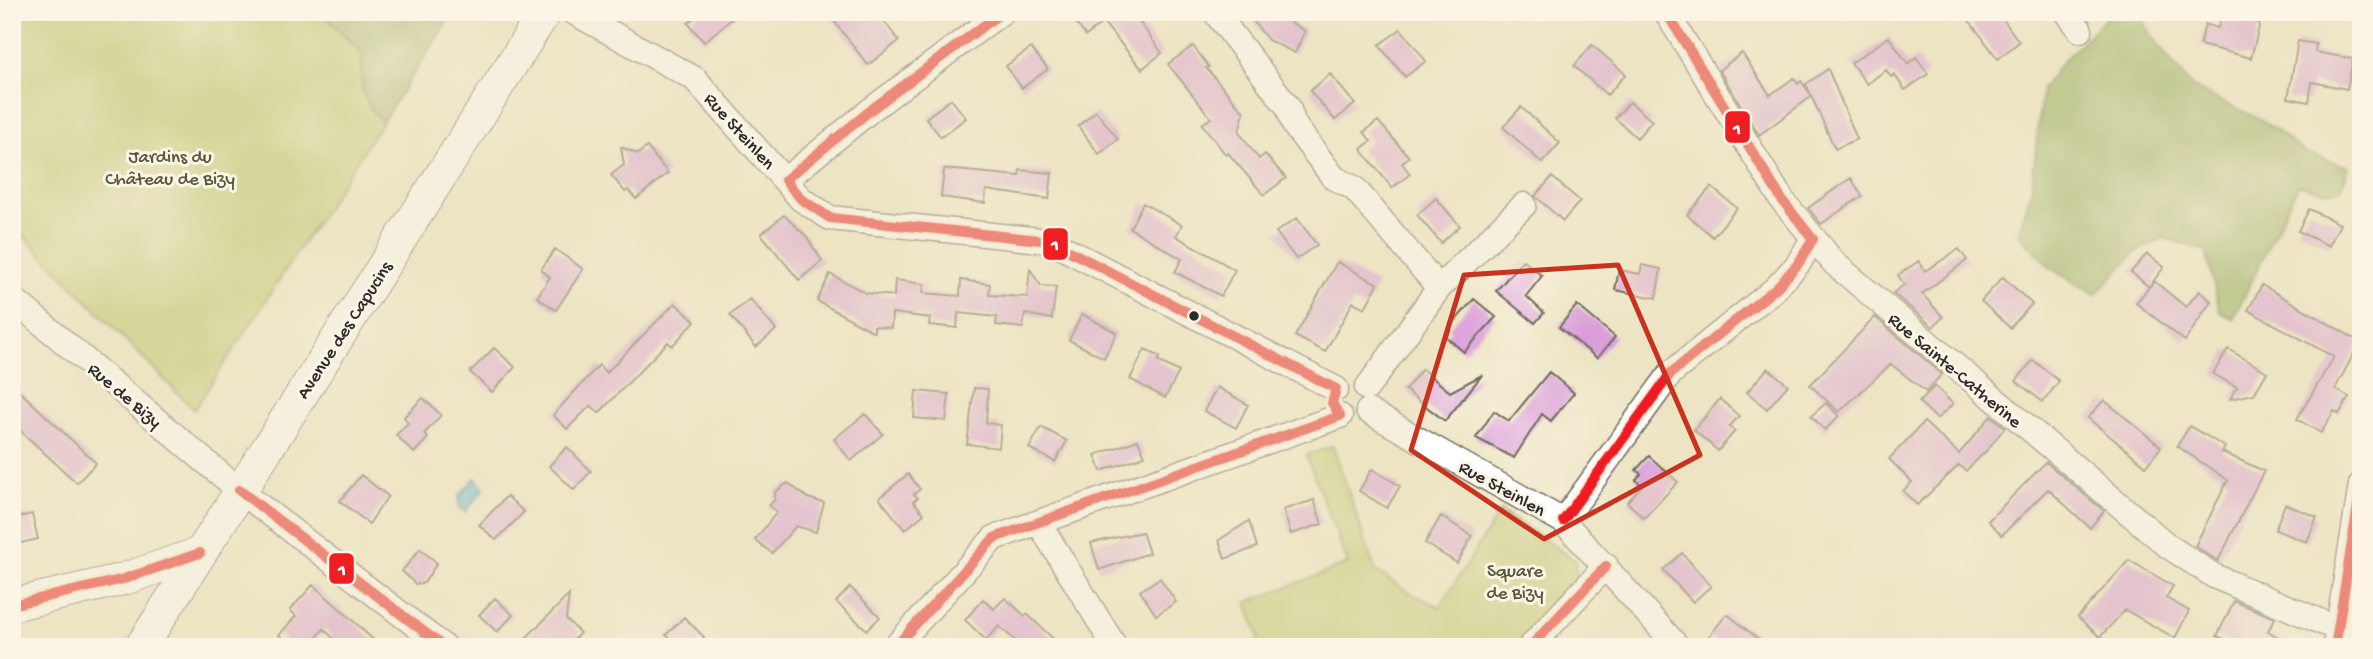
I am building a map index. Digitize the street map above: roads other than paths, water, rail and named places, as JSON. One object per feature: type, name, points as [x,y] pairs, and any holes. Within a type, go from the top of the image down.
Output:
[{"type":"main road","name":"Avenue des Capucins","points":[[141,647],[545,12]]},
{"type":"main road","points":[[12,605],[124,579],[200,553]]},
{"type":"main road","points":[[124,579],[166,608]]},
{"type":"street","name":"Rue Steinlen","points":[[573,12],[695,79],[801,199],[830,218],[1050,241],[1336,388]]},
{"type":"street","points":[[785,180],[872,109],[1002,12]]},
{"type":"street","points":[[1215,12],[1288,107],[1294,125],[1334,178],[1354,187],[1439,288]]},
{"type":"street","name":"Rue Sainte-Catherine","points":[[1666,12],[1782,200],[1835,264],[1901,323],[2168,546],[2214,576],[2336,637],[2361,639]]},
{"type":"street","points":[[895,647],[994,538],[1340,416],[1355,420],[1439,288],[1524,205]]},
{"type":"street","points":[[1563,522],[1671,373],[1776,288],[1798,264],[1813,239]]},
{"type":"street","name":"Rue de Bizy","points":[[12,298],[239,490],[444,647]]},
{"type":"street","points":[[1340,416],[1332,403],[1336,388],[1352,381],[1367,400]]},
{"type":"street","name":"Rue Steinlen","points":[[1367,400],[1563,522],[1678,647]]},
{"type":"street","points":[[2336,637],[2361,485]]},
{"type":"street","points":[[1039,523],[1115,647]]},
{"type":"street","points":[[1530,647],[1606,566]]},
{"type":"water","points":[[475,478],[484,489],[465,512],[459,507],[459,496]]},
{"type":"park label","name":"Jardins du Château de Bizy","points":[[170,166]]},
{"type":"park label","name":"Square de Bizy","points":[[1515,580]]}]
